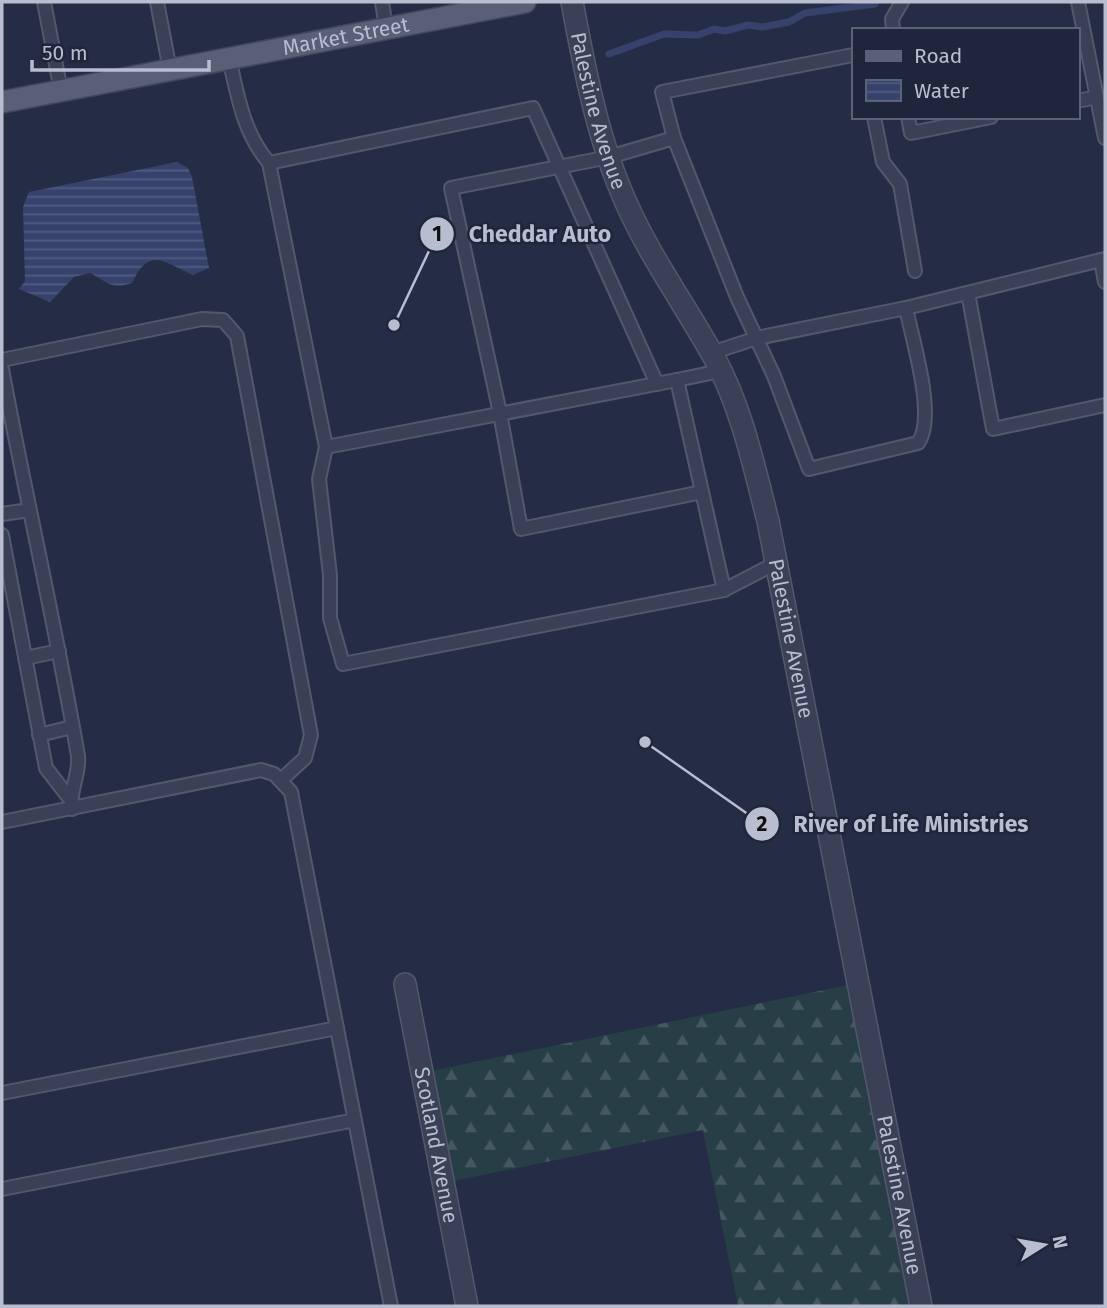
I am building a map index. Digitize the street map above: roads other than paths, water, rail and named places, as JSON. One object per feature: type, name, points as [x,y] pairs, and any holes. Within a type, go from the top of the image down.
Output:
[{"type":"main road","name":"Market Street","points":[[2,102],[525,2]]},
{"type":"street","name":"Palestine Avenue","points":[[572,2],[589,94],[628,207],[646,243],[716,362],[754,464],[776,563],[920,1306]]},
{"type":"street","name":"Scotland Avenue","points":[[405,985],[467,1306]]},
{"type":"lane","points":[[44,2],[61,91]]},
{"type":"lane","points":[[157,2],[170,70]]},
{"type":"lane","points":[[382,2],[386,28]]},
{"type":"lane","points":[[894,28],[892,19],[902,2]]},
{"type":"lane","points":[[1078,2],[1105,138]]},
{"type":"lane","points":[[852,55],[662,92],[674,138],[809,469],[918,443],[925,433],[924,406],[906,308]]},
{"type":"lane","points":[[229,58],[243,120],[254,145],[269,163],[326,447],[319,479],[330,575],[330,618],[343,664],[724,590],[776,563]]},
{"type":"lane","points":[[1079,101],[1097,97]]},
{"type":"lane","points":[[269,163],[527,107],[537,113],[657,384]]},
{"type":"lane","points":[[874,119],[883,162],[900,184],[915,271]]},
{"type":"lane","points":[[908,119],[911,133],[981,119]]},
{"type":"lane","points":[[674,138],[609,157],[451,188],[500,413],[521,528],[702,492]]},
{"type":"lane","points":[[326,447],[677,380],[716,362],[757,338],[906,308],[1103,260],[1105,282]]},
{"type":"lane","points":[[968,293],[993,429],[1105,405]]},
{"type":"lane","points":[[2,360],[202,319],[223,320],[237,336],[311,735],[305,758],[281,780]]},
{"type":"lane","points":[[2,369],[8,437],[29,510],[78,761],[71,804]]},
{"type":"lane","points":[[677,380],[724,590]]},
{"type":"lane","points":[[2,514],[29,510]]},
{"type":"lane","points":[[2,536],[46,768],[71,804]]},
{"type":"lane","points":[[25,658],[58,651]]},
{"type":"lane","points":[[39,735],[72,727]]},
{"type":"lane","points":[[2,822],[71,804],[261,770],[274,774],[291,792],[391,1306]]},
{"type":"lane","points":[[2,1093],[337,1028]]},
{"type":"lane","points":[[2,1189],[355,1120]]},
{"type":"water","points":[[177,162],[188,168],[192,177],[209,268],[193,275],[166,262],[152,261],[145,264],[132,283],[119,286],[90,273],[74,277],[50,302],[19,289],[25,281],[23,207],[29,192]]},
{"type":"waterway","points":[[609,54],[664,34],[698,35],[714,29],[725,31],[748,25],[762,27],[789,22],[805,13],[875,4]]},
{"type":"place","name":"Cheddar Auto","points":[[394,325]]},
{"type":"place","name":"River of Life Ministries","points":[[645,742]]}]
